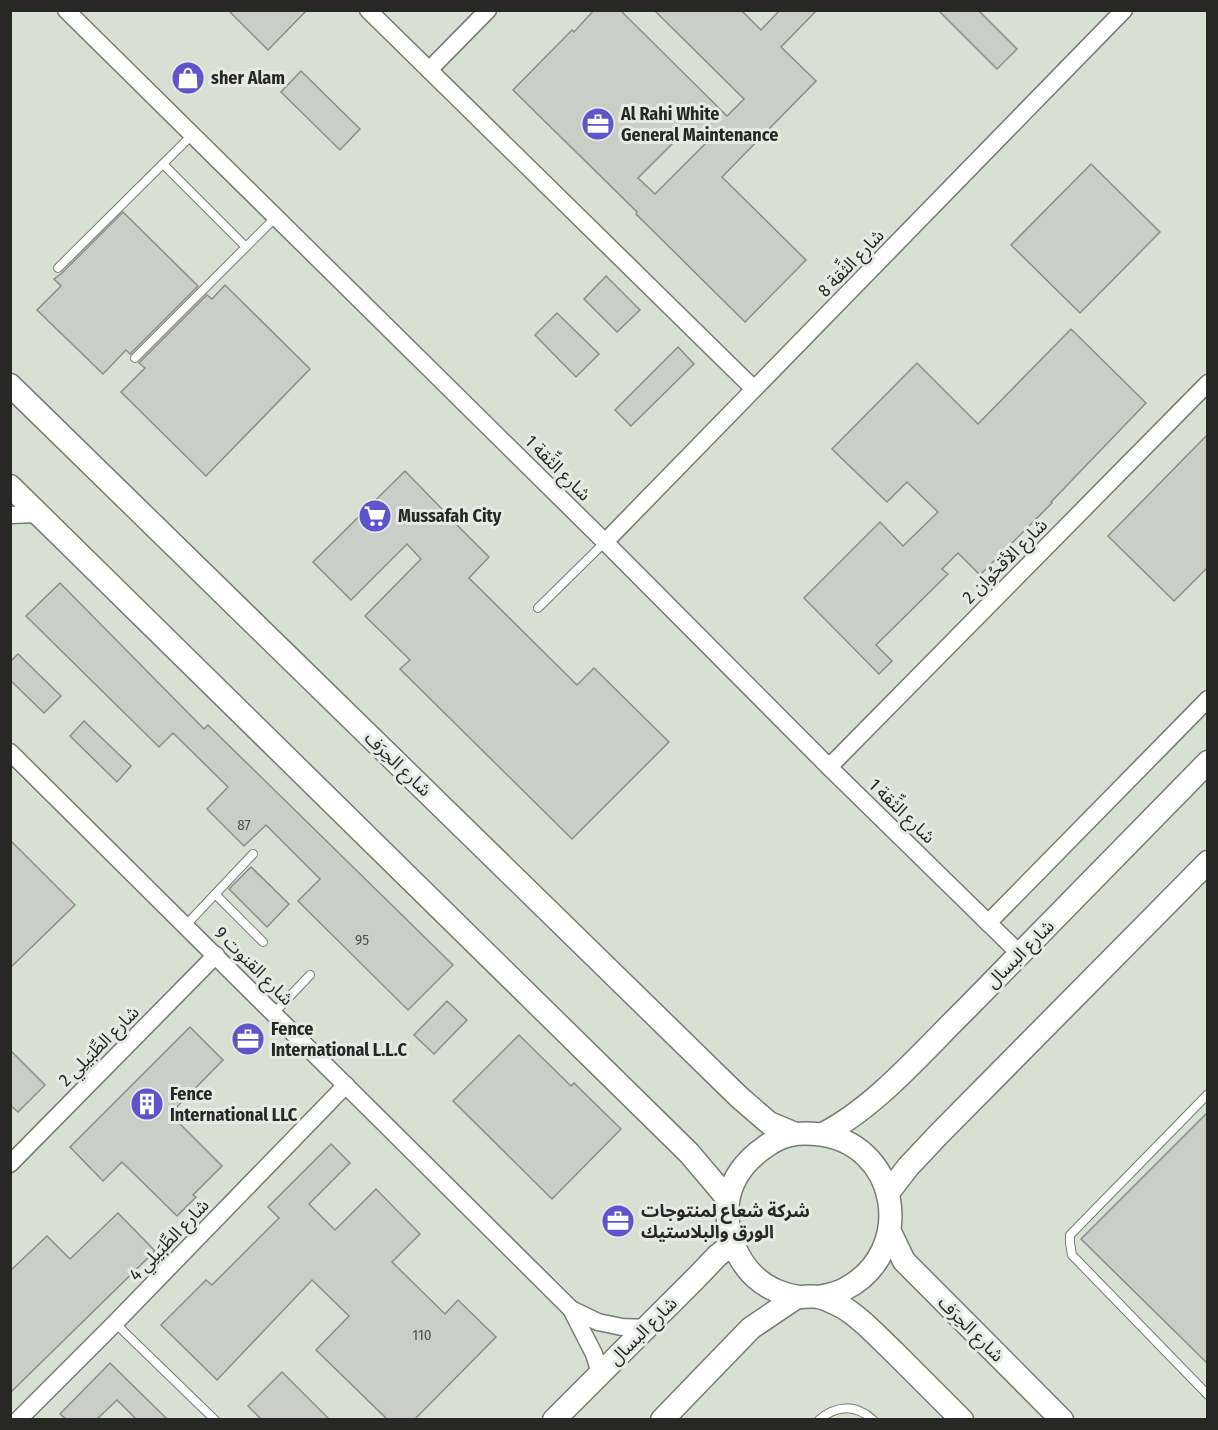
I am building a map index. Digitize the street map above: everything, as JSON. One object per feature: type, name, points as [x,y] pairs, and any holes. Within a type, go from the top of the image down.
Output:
[{"type":"street","name":"شارع الثِّقة 1","points":[[66,10],[1020,954]]},
{"type":"street","points":[[368,10],[754,389]]},
{"type":"street","points":[[429,70],[488,10]]},
{"type":"street","name":"شارع الثِّقة 8","points":[[605,542],[1124,10]]},
{"type":"street","name":"شارع الأقحُوان 2","points":[[830,767],[1208,383]]},
{"type":"street","name":"شارع الحِرَف","points":[[10,385],[739,1097],[769,1123],[793,1133]]},
{"type":"street","points":[[10,486],[689,1154],[728,1199]]},
{"type":"street","points":[[10,515],[39,514]]},
{"type":"street","points":[[988,923],[1208,699]]},
{"type":"street","name":"شارع القنوت 9","points":[[10,752],[274,1012],[571,1310],[594,1354],[600,1373]]},
{"type":"street","name":"شارع البسال","points":[[823,1134],[852,1116],[888,1086],[1208,762]]},
{"type":"street","points":[[888,1193],[908,1167],[938,1135],[1208,862]]},
{"type":"street","name":"شارع الطِّبَيلِي 2","points":[[10,1164],[216,955]]},
{"type":"street","name":"شارع الطِّبَيلِي 4","points":[[18,1419],[115,1323],[346,1085]]},
{"type":"street","points":[[662,1419],[751,1328],[808,1297],[844,1290],[865,1276],[881,1256],[890,1232],[891,1212],[888,1193],[881,1176],[857,1148],[841,1139],[823,1134],[793,1133],[771,1143],[751,1157],[737,1176],[728,1199],[728,1229],[732,1244],[743,1263],[758,1279],[776,1291],[808,1297],[850,1312],[877,1335],[962,1419]]},
{"type":"street","name":"شارع الحِرَف","points":[[890,1232],[904,1261],[1062,1419]]},
{"type":"street","name":"شارع البسال","points":[[554,1419],[717,1256],[732,1244]]},
{"type":"street","name":"شارع القنوت 9","points":[[571,1310],[598,1322],[622,1328],[646,1328]]},
{"type":"lane","points":[[58,268],[192,135]]},
{"type":"lane","points":[[163,164],[246,247]]},
{"type":"lane","points":[[135,358],[276,217]]},
{"type":"lane","points":[[538,608],[605,542]]},
{"type":"lane","points":[[186,925],[253,854]]},
{"type":"lane","points":[[215,894],[263,942]]},
{"type":"lane","points":[[274,1012],[310,975]]},
{"type":"lane","points":[[1208,1094],[1070,1235],[1072,1255],[1208,1395]]},
{"type":"lane","points":[[115,1323],[215,1419]]},
{"type":"lane","points":[[819,1419],[839,1408],[866,1413],[873,1419]]},
{"type":"shaded area","points":[[10,11],[1207,11],[1207,1419],[11,1419]]},
{"type":"building","points":[[228,10],[307,10],[268,50]]},
{"type":"building","points":[[594,10],[620,10],[727,116],[744,99],[654,10],[741,10],[761,30],[780,10],[817,10],[781,47],[816,81],[722,177],[806,260],[745,322],[513,90],[572,30],[574,32]],"holes":[[[690,126],[707,142],[655,194],[638,178]]]},
{"type":"building","points":[[938,10],[978,10],[1017,49],[997,69]]},
{"type":"building","points":[[301,71],[360,129],[340,150],[281,92]]},
{"type":"building","points":[[1091,164],[1160,232],[1080,313],[1011,245]]},
{"type":"building","points":[[123,212],[198,286],[130,354],[126,350],[103,374],[37,310],[61,286],[54,279]]},
{"type":"building","points":[[606,276],[640,310],[617,332],[584,299]]},
{"type":"building","points":[[225,285],[310,369],[206,476],[121,392],[145,368],[139,363],[207,295],[212,299]]},
{"type":"building","points":[[557,313],[599,354],[576,377],[535,335]]},
{"type":"building","points":[[1071,329],[1146,403],[1052,503],[980,575],[958,553],[942,569],[948,574],[876,645],[892,661],[879,674],[804,598],[880,522],[903,546],[938,512],[907,482],[887,502],[832,449],[917,363],[978,424]]},
{"type":"building","points":[[678,347],[694,364],[631,426],[615,410]]},
{"type":"building","points":[[1208,434],[1208,567],[1174,601],[1108,536]]},
{"type":"building","points":[[405,471],[489,557],[469,578],[577,685],[594,668],[669,742],[572,839],[400,669],[410,660],[365,616],[421,559],[407,544],[351,600],[313,562]]},
{"type":"building","points":[[60,583],[204,729],[208,725],[453,965],[408,1010],[298,901],[320,879],[266,825],[244,846],[207,809],[228,787],[173,733],[159,747],[26,616]]},
{"type":"building","points":[[18,654],[61,696],[44,713],[10,680],[10,662]]},
{"type":"building","points":[[84,721],[131,766],[117,782],[70,736]]},
{"type":"building","points":[[10,840],[75,905],[10,968]]},
{"type":"building","points":[[251,867],[289,904],[267,927],[229,889]]},
{"type":"building","points":[[447,1001],[467,1020],[434,1054],[414,1035]]},
{"type":"building","name":"Fence International LLC","points":[[190,1027],[223,1060],[170,1114],[222,1166],[193,1195],[196,1197],[177,1216],[122,1162],[103,1181],[70,1147]]},
{"type":"building","points":[[519,1035],[571,1086],[574,1083],[621,1129],[552,1199],[453,1101]]},
{"type":"building","points":[[10,1050],[45,1085],[18,1112],[10,1105]]},
{"type":"building","points":[[1208,1112],[1208,1364],[1081,1239]]},
{"type":"building","points":[[331,1144],[350,1163],[309,1204],[335,1230],[376,1189],[420,1234],[392,1262],[445,1314],[458,1300],[496,1337],[415,1419],[387,1419],[316,1350],[349,1316],[312,1280],[217,1380],[161,1325],[206,1280],[212,1285],[279,1218],[268,1207]]},
{"type":"building","points":[[118,1213],[155,1251],[10,1393],[10,1271],[47,1236],[70,1259]]},
{"type":"building","points":[[110,1363],[167,1419],[136,1419],[117,1400],[97,1419],[66,1419],[60,1414]]},
{"type":"building","points":[[282,1372],[329,1419],[261,1419],[248,1406]]},
{"type":"place","name":"sher Alam","points":[[188,78]]},
{"type":"place","name":"Al Rahi White General Maintenance","points":[[598,124]]},
{"type":"place","name":"Mussafah City","points":[[375,516]]},
{"type":"place","name":"Fence International L.L.C","points":[[248,1039]]},
{"type":"place","name":"Fence International LLC","points":[[147,1104]]},
{"type":"place","name":"شركة شعاع لمنتوجات الورق والبلاستيك","points":[[618,1221]]}]
